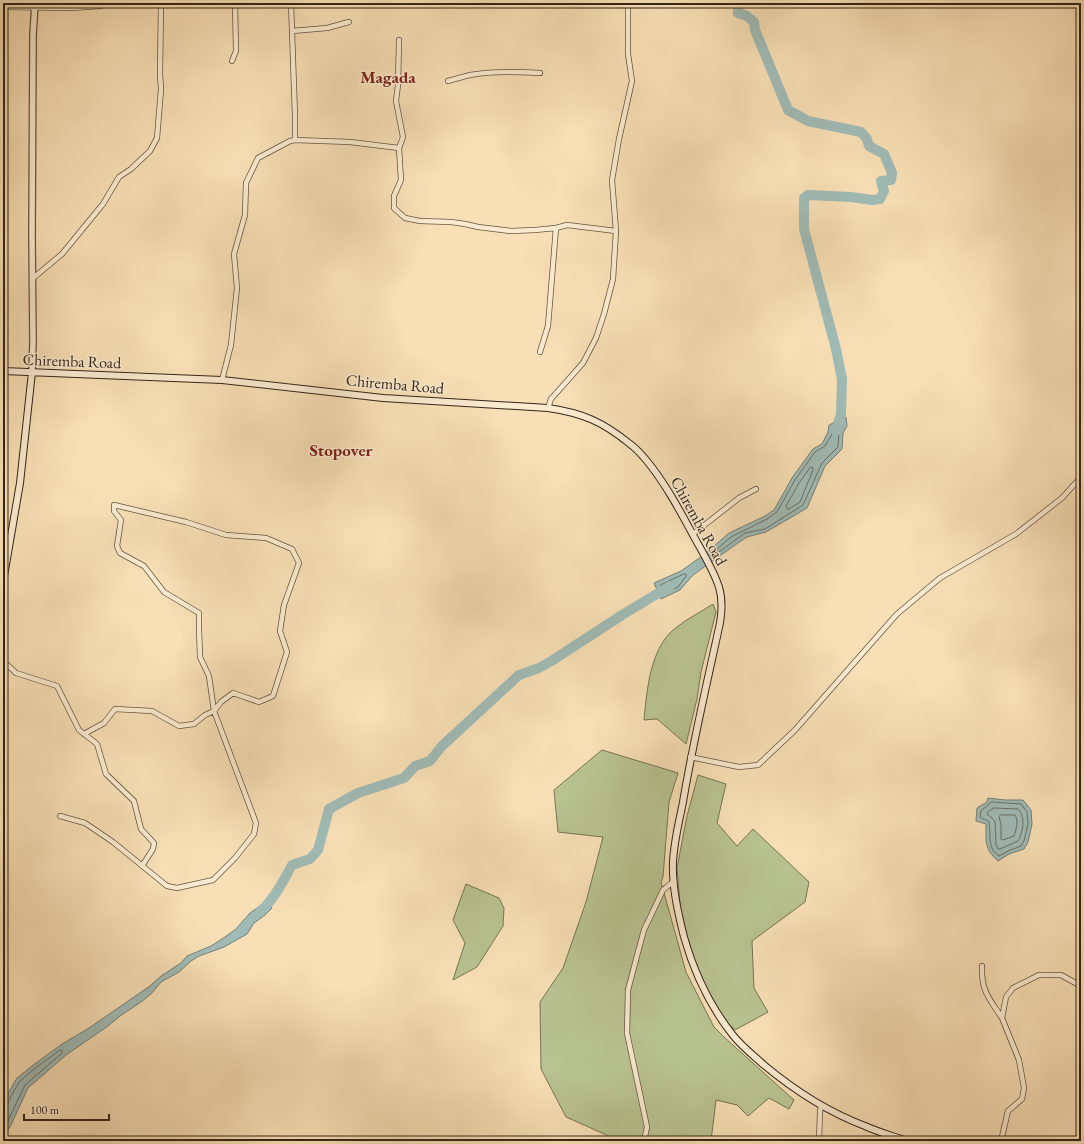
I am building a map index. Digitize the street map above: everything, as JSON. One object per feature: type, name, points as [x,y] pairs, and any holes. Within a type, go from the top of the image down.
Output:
[{"type":"main road","name":"Chiremba Road","points":[[3,371],[222,380],[383,398],[548,408],[564,410],[589,418],[603,425],[632,444],[661,479],[704,553],[720,588],[722,603],[716,645],[690,756],[675,839],[673,862],[674,881],[681,926],[688,952],[698,978],[720,1018],[732,1035],[744,1048],[778,1076],[821,1105],[864,1126],[907,1141]]},
{"type":"main road","points":[[3,582],[20,483],[32,372]]},
{"type":"street","points":[[3,7],[35,5],[71,8],[81,5],[102,6],[103,3]]},
{"type":"street","points":[[32,279],[62,254],[103,204],[119,177],[131,169],[150,151],[157,138],[161,89],[161,3]]},
{"type":"street","points":[[232,62],[236,52],[235,3]]},
{"type":"street","points":[[291,3],[295,140]]},
{"type":"street","points":[[548,408],[551,399],[583,363],[596,338],[604,314],[612,279],[616,231],[612,180],[619,138],[632,81],[628,54],[628,3]]},
{"type":"street","points":[[32,372],[34,342],[32,279],[33,34],[35,5]]},
{"type":"street","points":[[292,31],[327,28],[349,22]]},
{"type":"street","points":[[399,40],[398,85],[396,101],[403,137],[399,148],[401,180],[394,196],[394,208],[405,218],[420,221],[451,222],[478,228],[511,231],[556,228],[567,225],[616,231]]},
{"type":"street","points":[[448,81],[478,74],[540,72]]},
{"type":"street","points":[[222,380],[231,345],[237,288],[234,254],[245,215],[246,183],[258,158],[290,141],[295,140],[350,142],[399,148]]},
{"type":"street","points":[[540,352],[548,326],[556,228]]},
{"type":"street","points":[[690,756],[739,767],[758,765],[795,730],[897,614],[940,578],[1016,534],[1062,498],[1081,477]]},
{"type":"street","points":[[693,534],[739,498],[756,489]]},
{"type":"street","points":[[60,816],[85,823],[113,842],[167,886],[177,888],[213,880],[235,858],[254,834],[256,824],[214,711],[209,676],[200,657],[199,613],[164,592],[144,566],[120,553],[117,546],[121,520],[114,511],[114,505],[186,522],[226,535],[266,538],[292,549],[299,563],[284,605],[280,631],[287,652],[273,696],[259,702],[234,693],[220,702],[214,711],[205,715],[194,724],[179,726],[152,712],[115,709],[104,723],[84,734]]},
{"type":"street","points":[[3,661],[16,673],[57,686],[79,730],[97,744],[106,774],[134,801],[141,829],[154,843],[153,849],[142,866]]},
{"type":"street","points":[[644,1141],[647,1127],[627,1033],[628,990],[644,930],[663,890],[674,881]]},
{"type":"street","points":[[982,966],[984,990],[1002,1018],[1019,1060],[1024,1088],[1022,1099],[1008,1111],[1002,1141]]},
{"type":"street","points":[[1002,1018],[1006,997],[1013,988],[1039,975],[1061,975],[1081,986]]},
{"type":"street","points":[[819,1141],[821,1105]]},
{"type":"green space","points":[[713,604],[716,612],[701,672],[697,699],[686,744],[657,719],[644,720],[649,682],[655,657],[668,635],[681,624]]},
{"type":"green space","points":[[602,750],[678,773],[669,802],[663,877],[661,882],[686,972],[714,1027],[794,1100],[789,1109],[769,1098],[748,1116],[737,1105],[716,1100],[711,1141],[620,1141],[566,1117],[541,1069],[540,1002],[563,968],[586,902],[603,837],[558,832],[554,790]]},
{"type":"green space","points":[[698,775],[726,784],[717,823],[737,846],[753,829],[809,882],[805,902],[752,941],[754,988],[768,1012],[735,1030],[720,1016],[695,964],[681,914],[677,868],[687,816]]},
{"type":"green space","points":[[466,884],[499,898],[504,908],[503,926],[477,967],[453,980],[465,943],[453,920]]},
{"type":"water","points":[[846,417],[847,426],[843,433],[842,449],[825,466],[807,508],[766,532],[747,537],[693,575],[680,590],[661,599],[654,583],[681,571],[705,554],[729,533],[765,516],[774,510],[792,478],[813,449],[822,444],[828,432],[829,425]]},
{"type":"water","points":[[988,798],[1023,800],[1031,810],[1032,824],[1028,842],[1024,849],[1009,854],[998,861],[993,857],[988,849],[986,840],[986,824],[976,821],[977,808],[987,802]]},
{"type":"water","points":[[267,901],[272,908],[254,923],[247,934],[224,947],[199,956],[179,972],[161,982],[151,994],[141,1002],[66,1055],[28,1088],[11,1125],[3,1138],[3,1105],[17,1078],[62,1044],[89,1028],[150,986],[161,976],[181,963],[187,956],[211,946],[225,937],[236,929],[250,913]]},
{"type":"waterway","points":[[738,3],[738,13],[747,16],[754,22],[755,30],[788,110],[808,121],[861,132],[867,139],[869,146],[884,154],[892,173],[891,180],[881,181],[884,191],[880,199],[872,200],[851,197],[808,195],[804,198],[804,229],[836,349],[842,379],[841,414],[836,431]]},
{"type":"waterway","points":[[260,912],[274,896],[292,865],[310,859],[318,850],[329,809],[358,793],[404,778],[415,766],[430,761],[442,746],[519,675],[539,668],[553,660],[670,586]]},
{"type":"district","name":"Magada","points":[[388,77]]},
{"type":"district","name":"Stopover","points":[[341,450]]}]
